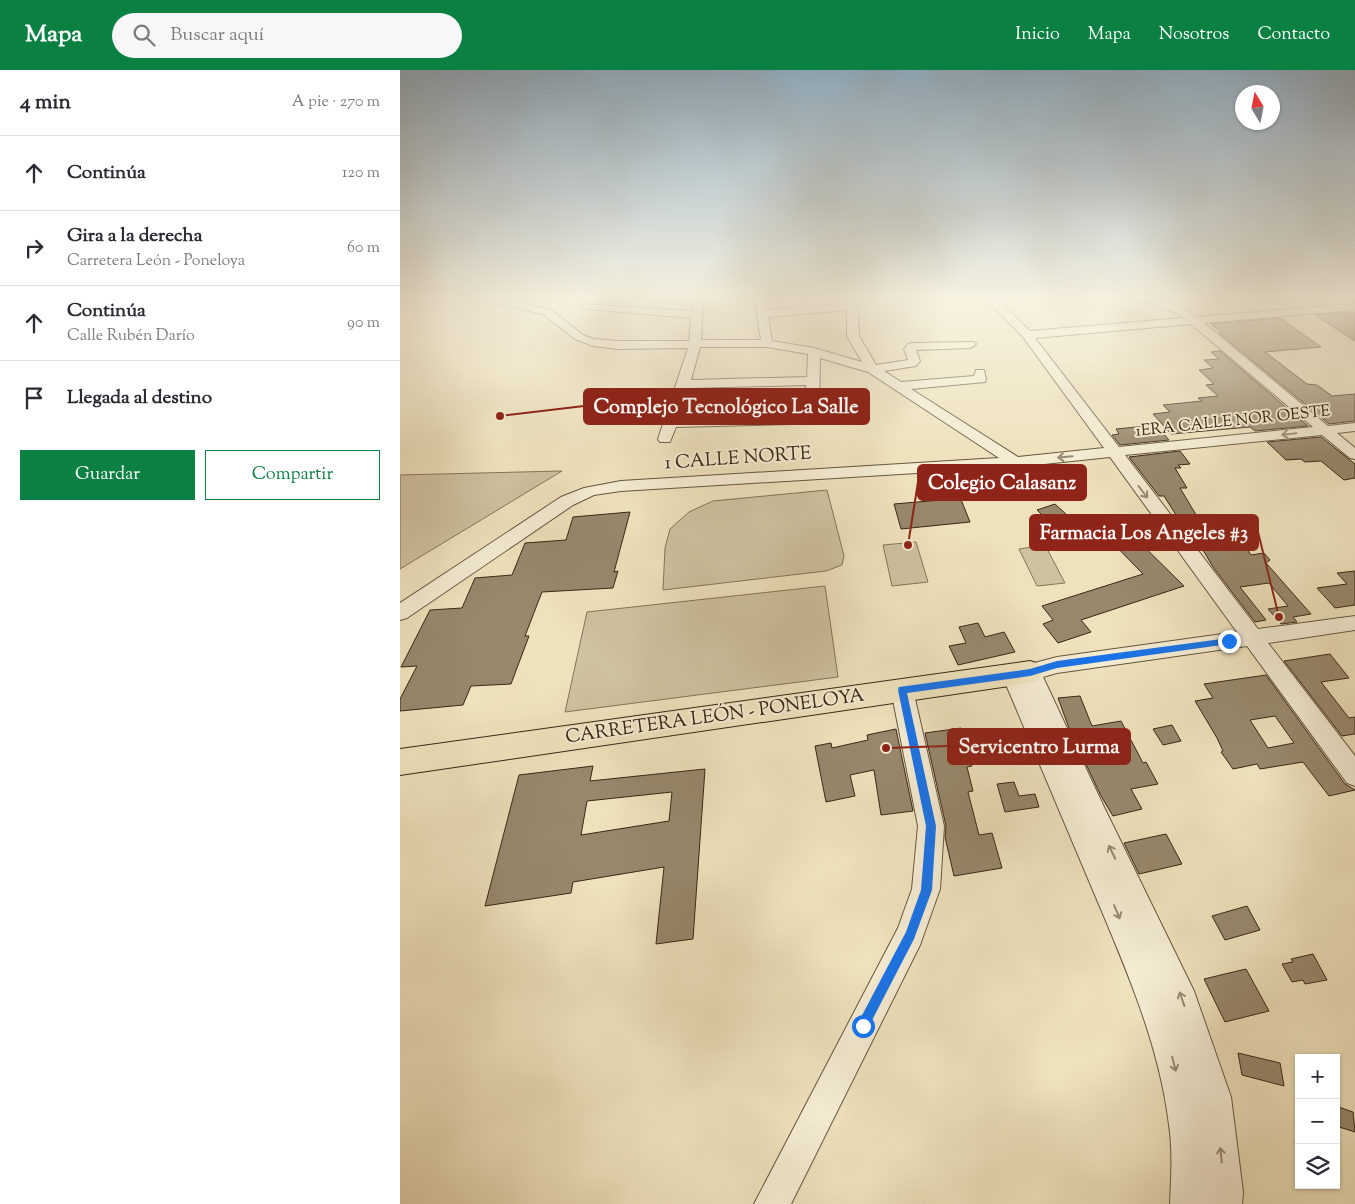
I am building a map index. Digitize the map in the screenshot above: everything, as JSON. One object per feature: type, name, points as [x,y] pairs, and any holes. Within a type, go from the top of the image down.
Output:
[{"type":"main road","name":"CARRETERA LEÓN - PONELOYA","points":[[400,762],[1022,674]]},
{"type":"street","points":[[665,439],[693,350]]},
{"type":"street","points":[[803,350],[872,369],[1015,462]]},
{"type":"street","points":[[860,350],[872,369]]},
{"type":"street","points":[[872,369],[912,363],[914,361],[910,350]]},
{"type":"street","points":[[1038,350],[1355,775]]},
{"type":"street","points":[[1229,350],[1355,455]]},
{"type":"street","points":[[670,423],[806,418],[812,412],[814,352]]},
{"type":"street","points":[[898,386],[980,379],[980,374]]},
{"type":"street","points":[[684,384],[812,381]]},
{"type":"street","name":"1ERA CALLE NOR OESTE","points":[[1114,453],[1355,427]]},
{"type":"street","name":"1 CALLE NORTE","points":[[400,614],[567,501],[590,491],[620,486],[1015,462],[1114,453]]},
{"type":"street","points":[[1022,674],[1060,675],[1257,643],[1355,623]]},
{"type":"street","points":[[1257,643],[1355,634]]},
{"type":"street","points":[[1022,674],[1148,988],[1174,1062],[1186,1124],[1188,1204]]},
{"type":"street","points":[[1022,674],[1095,816],[1179,991],[1215,1097],[1225,1192],[1224,1204]]},
{"type":"street","points":[[772,1204],[910,935],[926,890],[931,826],[902,690]]},
{"type":"shaded area","points":[[562,471],[400,569],[400,475]]},
{"type":"shaded area","points":[[827,490],[844,556],[842,565],[826,571],[663,590],[665,548],[670,529],[689,512],[713,501]]},
{"type":"shaded area","points":[[916,542],[928,582],[892,586],[883,545]]},
{"type":"shaded area","points":[[1045,545],[1065,583],[1037,586],[1019,549]]},
{"type":"shaded area","points":[[825,586],[838,677],[565,712],[587,612]]},
{"type":"building","points":[[1239,350],[1288,350],[1265,352],[1307,384],[1317,385],[1332,396],[1355,394],[1355,421],[1329,424]]},
{"type":"building","points":[[1220,351],[1308,426],[1255,431],[1250,427],[1171,434],[1153,414],[1170,412],[1163,405],[1202,401],[1198,398],[1218,396],[1206,385],[1214,384],[1199,370],[1213,368],[1204,360],[1219,359],[1211,352]]},
{"type":"building","points":[[1156,425],[1169,440],[1120,445],[1112,435],[1119,434],[1116,429]]},
{"type":"building","points":[[1321,437],[1355,464],[1355,478],[1344,480],[1321,461],[1286,460],[1267,442]]},
{"type":"building","points":[[1180,451],[1190,464],[1178,465],[1181,468],[1175,468],[1187,488],[1180,488],[1198,518],[1214,518],[1227,539],[1240,538],[1251,555],[1264,553],[1270,560],[1266,563],[1311,614],[1293,617],[1297,622],[1281,624],[1268,609],[1288,606],[1269,583],[1240,587],[1266,620],[1255,622],[1213,567],[1200,545],[1197,546],[1192,540],[1164,496],[1159,496],[1129,457]]},
{"type":"building","points":[[1044,469],[1052,484],[958,492],[970,522],[901,529],[894,504],[941,500],[934,478]]},
{"type":"building","points":[[1055,504],[1079,526],[1060,533],[1037,510]]},
{"type":"building","points":[[630,512],[614,572],[618,571],[613,588],[542,592],[525,636],[529,636],[511,684],[471,686],[463,705],[400,711],[400,699],[417,666],[401,667],[430,610],[462,608],[475,578],[512,575],[525,543],[566,540],[573,517]]},
{"type":"building","points":[[1124,527],[1184,586],[1081,620],[1091,632],[1058,643],[1043,624],[1053,620],[1042,606],[1143,574],[1103,533]]},
{"type":"building","points":[[1355,571],[1355,605],[1335,608],[1317,588],[1347,584],[1337,573]]},
{"type":"building","points":[[978,623],[985,637],[1004,632],[1015,652],[958,665],[949,646],[966,643],[959,627]]},
{"type":"building","points":[[1330,654],[1349,678],[1321,682],[1349,718],[1355,717],[1355,734],[1342,736],[1284,661]]},
{"type":"building","points":[[1266,675],[1345,784],[1355,790],[1329,796],[1303,762],[1260,769],[1257,764],[1233,769],[1221,752],[1223,751],[1217,738],[1195,701],[1213,698],[1204,684]],"holes":[[[1275,716],[1294,743],[1268,748],[1250,720]]]},
{"type":"building","points":[[1080,696],[1092,726],[1121,721],[1143,763],[1146,762],[1158,784],[1131,789],[1142,809],[1113,816],[1101,796],[1069,728],[1058,698]]},
{"type":"building","points":[[1172,725],[1181,741],[1163,745],[1153,729]]},
{"type":"building","points":[[961,728],[972,766],[967,767],[973,791],[968,792],[979,835],[992,833],[1002,868],[954,876],[945,837],[946,826],[925,733]]},
{"type":"building","points":[[896,729],[913,811],[881,815],[874,770],[850,775],[855,796],[826,802],[815,746],[831,743],[832,748],[868,740],[867,735]]},
{"type":"building","points":[[593,766],[590,781],[705,769],[693,939],[656,944],[664,867],[573,882],[571,893],[485,906],[519,775]],"holes":[[[672,792],[669,821],[581,835],[587,801]]]},
{"type":"building","points":[[1014,782],[1019,796],[1035,794],[1039,807],[1005,812],[997,784]]},
{"type":"building","points":[[1166,834],[1182,864],[1139,874],[1124,843]]},
{"type":"building","points":[[1247,906],[1260,930],[1225,940],[1212,916]]},
{"type":"building","points":[[1313,954],[1327,980],[1305,984],[1303,980],[1292,982],[1282,964],[1293,962],[1291,959]]},
{"type":"building","points":[[1246,969],[1269,1011],[1225,1022],[1204,979]]},
{"type":"building","points":[[1238,1053],[1280,1063],[1284,1086],[1242,1075]]},
{"type":"building","points":[[1340,1107],[1353,1112],[1355,1132],[1340,1127]]},
{"type":"place","name":"Complejo Tecnológico La Salle","points":[[500,416]]},
{"type":"place","name":"Colegio Calasanz","points":[[908,545]]},
{"type":"place","name":"Farmacia Los Angeles #3","points":[[1279,617]]},
{"type":"place","name":"Servicentro Lurma","points":[[886,748]]},
{"type":"route","points":[[863,1026],[910,935],[926,890],[931,826],[902,690],[1030,672],[1057,665],[1229,641]]}]
